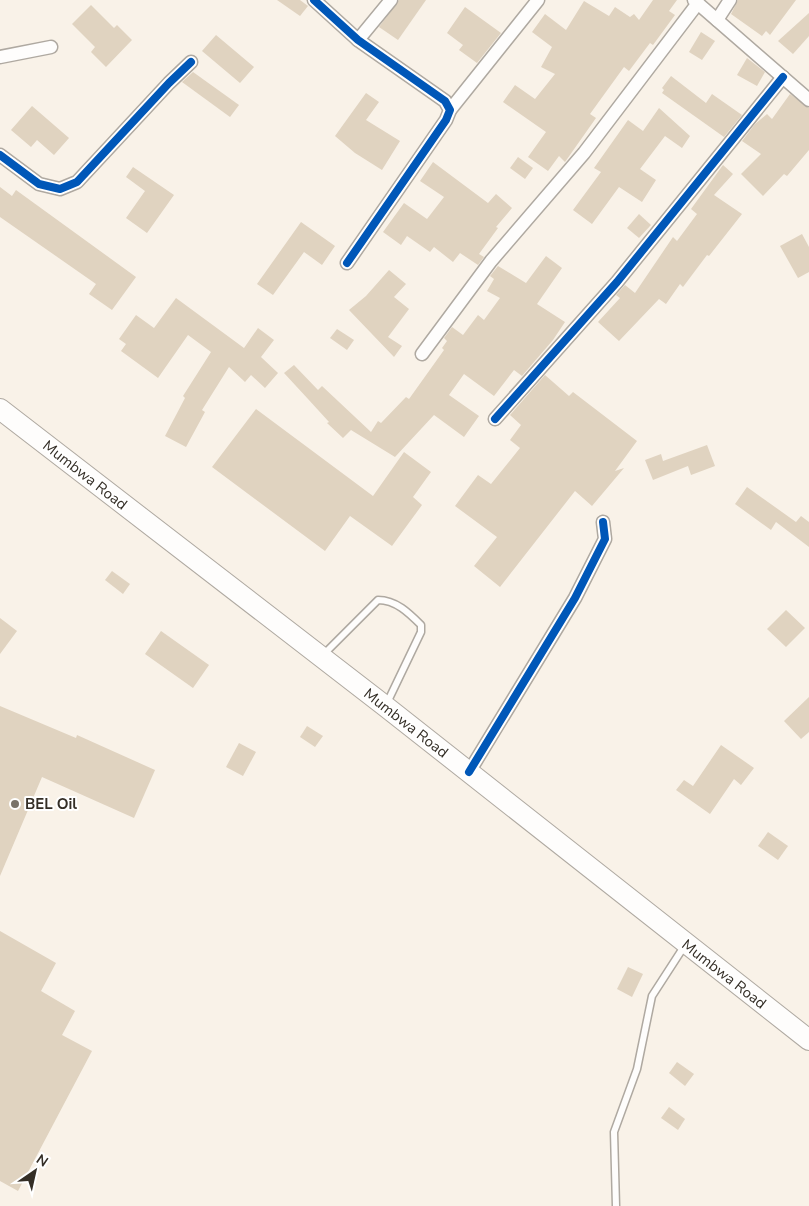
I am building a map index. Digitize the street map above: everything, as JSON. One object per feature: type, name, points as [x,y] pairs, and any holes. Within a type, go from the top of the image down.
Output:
[{"type":"main road","name":"Mumbwa Road","points":[[0,409],[385,706],[809,1040]]},
{"type":"street","points":[[314,0],[358,40],[445,101],[450,110]]},
{"type":"street","points":[[358,40],[391,0]]},
{"type":"street","points":[[347,263],[383,213],[450,110],[538,0]]},
{"type":"street","points":[[717,20],[730,0]]},
{"type":"street","points":[[422,354],[491,261],[590,146],[696,2],[809,100]]},
{"type":"street","points":[[0,56],[52,46]]},
{"type":"street","points":[[0,156],[39,184],[60,189],[77,182],[191,62]]},
{"type":"street","points":[[495,419],[617,282],[783,77]]},
{"type":"street","points":[[469,772],[575,598],[605,539],[603,522]]},
{"type":"lane","points":[[321,657],[378,600],[388,600],[398,606],[421,625],[421,632],[385,706]]},
{"type":"lane","points":[[616,1206],[614,1132],[637,1069],[652,996],[686,944]]},
{"type":"building","points":[[277,0],[300,0],[308,6],[300,16]]},
{"type":"building","points":[[399,0],[426,0],[398,40],[379,27]]},
{"type":"building","points":[[653,0],[677,0],[669,11],[675,15],[653,45],[650,43],[629,71],[624,67],[590,114],[596,118],[565,162],[559,156],[548,171],[528,157],[546,132],[503,102],[515,85],[535,99],[555,74],[541,67],[552,47],[532,32],[545,14],[566,30],[584,1],[609,16],[615,7],[630,17],[634,14],[639,20]]},
{"type":"building","points":[[738,0],[796,0],[770,35],[766,31],[762,36],[731,14]]},
{"type":"building","points":[[91,5],[114,28],[117,25],[132,40],[106,67],[91,52],[95,47],[72,24]]},
{"type":"building","points":[[465,7],[501,33],[477,63],[459,50],[463,45],[447,33]]},
{"type":"building","points":[[809,13],[809,36],[793,54],[778,41]]},
{"type":"building","points":[[701,32],[715,41],[702,60],[689,52]]},
{"type":"building","points":[[216,35],[254,67],[240,83],[202,51]]},
{"type":"building","points":[[747,58],[765,72],[757,86],[737,75]]},
{"type":"building","points":[[193,72],[239,105],[230,117],[182,82]]},
{"type":"building","points":[[671,76],[706,103],[712,94],[742,115],[724,137],[662,93],[664,90],[662,88]]},
{"type":"building","points":[[366,93],[379,102],[366,120],[400,141],[382,170],[355,153],[335,136]]},
{"type":"building","points":[[790,94],[809,108],[809,150],[787,176],[784,174],[763,196],[741,174],[761,154],[742,141],[755,124],[767,114],[772,119]]},
{"type":"building","points":[[32,106],[69,138],[54,155],[37,140],[31,147],[11,130]]},
{"type":"building","points":[[659,108],[690,136],[682,148],[665,136],[640,169],[656,180],[642,202],[619,187],[592,224],[573,210],[601,172],[594,168],[628,120],[643,131]]},
{"type":"building","points":[[518,157],[533,168],[525,179],[510,168]]},
{"type":"building","points":[[433,162],[488,203],[496,194],[512,208],[496,227],[498,228],[479,254],[484,257],[478,265],[460,253],[453,262],[434,247],[430,252],[407,236],[401,245],[383,232],[404,203],[427,219],[444,197],[420,181]]},
{"type":"building","points":[[723,165],[733,174],[714,195],[742,214],[683,287],[680,284],[666,304],[659,299],[619,341],[598,322],[620,298],[616,295],[625,285],[635,293],[673,237],[677,241],[697,214],[691,209]]},
{"type":"building","points":[[133,167],[174,195],[147,233],[126,218],[145,191],[126,177]]},
{"type":"building","points":[[0,187],[12,196],[16,190],[136,277],[112,310],[89,294],[96,284],[0,217]]},
{"type":"building","points":[[639,214],[651,225],[639,238],[627,228]]},
{"type":"building","points":[[301,222],[335,246],[322,265],[304,252],[273,295],[257,284]]},
{"type":"building","points":[[802,234],[809,247],[809,272],[798,278],[780,246]]},
{"type":"building","points":[[546,256],[562,268],[537,304],[565,322],[553,340],[522,376],[514,370],[494,396],[464,374],[449,395],[479,416],[464,437],[434,415],[395,457],[351,430],[343,438],[327,423],[329,422],[284,373],[294,365],[318,390],[322,386],[371,432],[378,421],[381,423],[406,397],[409,399],[444,350],[442,348],[447,341],[444,338],[452,327],[463,335],[478,315],[484,320],[500,298],[487,291],[494,279],[490,276],[498,266],[526,283]]},
{"type":"building","points":[[389,270],[406,284],[394,297],[409,309],[388,337],[402,346],[394,357],[349,310],[366,296]]},
{"type":"building","points":[[176,298],[244,348],[258,328],[274,340],[261,357],[278,373],[265,388],[251,375],[245,382],[229,367],[202,410],[205,412],[186,447],[165,436],[185,398],[183,396],[211,352],[188,335],[158,378],[121,351],[126,344],[119,339],[136,315],[154,328]]},
{"type":"building","points":[[337,329],[354,340],[347,350],[330,338]]},
{"type":"building","points":[[545,375],[569,396],[573,392],[637,441],[615,471],[624,468],[592,506],[575,491],[500,587],[474,566],[497,537],[455,506],[478,475],[491,484],[520,448],[510,440],[521,425],[510,415]]},
{"type":"building","points":[[256,409],[373,496],[404,452],[431,472],[413,497],[422,505],[392,546],[350,516],[325,551],[212,467]]},
{"type":"building","points":[[707,445],[715,466],[691,475],[688,466],[653,480],[645,460],[661,454],[663,461]]},
{"type":"building","points":[[747,487],[796,522],[801,516],[809,522],[809,547],[776,522],[771,530],[735,504]]},
{"type":"building","points":[[112,571],[130,584],[123,594],[105,580]]},
{"type":"building","points":[[786,610],[805,628],[786,647],[767,629]]},
{"type":"building","points":[[0,618],[17,631],[0,654]]},
{"type":"building","points":[[161,631],[209,665],[193,688],[145,654]]},
{"type":"building","points":[[809,697],[809,732],[801,739],[784,721]]},
{"type":"building","points":[[0,706],[76,738],[77,735],[155,770],[134,818],[42,777],[0,876]]},
{"type":"building","points":[[307,726],[323,736],[315,747],[300,737]]},
{"type":"building","points":[[239,743],[256,752],[243,776],[226,767]]},
{"type":"building","points":[[721,745],[754,768],[741,785],[734,779],[710,814],[676,790],[684,780],[693,786]]},
{"type":"building","points":[[768,832],[788,846],[778,860],[758,846]]},
{"type":"building","points":[[0,931],[56,963],[41,991],[75,1011],[62,1035],[92,1051],[18,1191],[0,1181]]},
{"type":"building","points":[[628,967],[643,974],[632,997],[617,989]]},
{"type":"building","points":[[677,1062],[694,1074],[685,1086],[669,1073]]},
{"type":"building","points":[[669,1107],[685,1119],[678,1130],[661,1118]]},
{"type":"cycle path","points":[[314,0],[358,40],[445,101],[450,110],[446,120],[347,263]]},
{"type":"cycle path","points":[[0,155],[39,184],[60,189],[77,182],[191,62]]},
{"type":"cycle path","points":[[495,419],[617,282],[783,77]]},
{"type":"cycle path","points":[[469,772],[575,598],[605,539],[603,522]]},
{"type":"place","name":"BEL Oil","points":[[15,804]]}]
